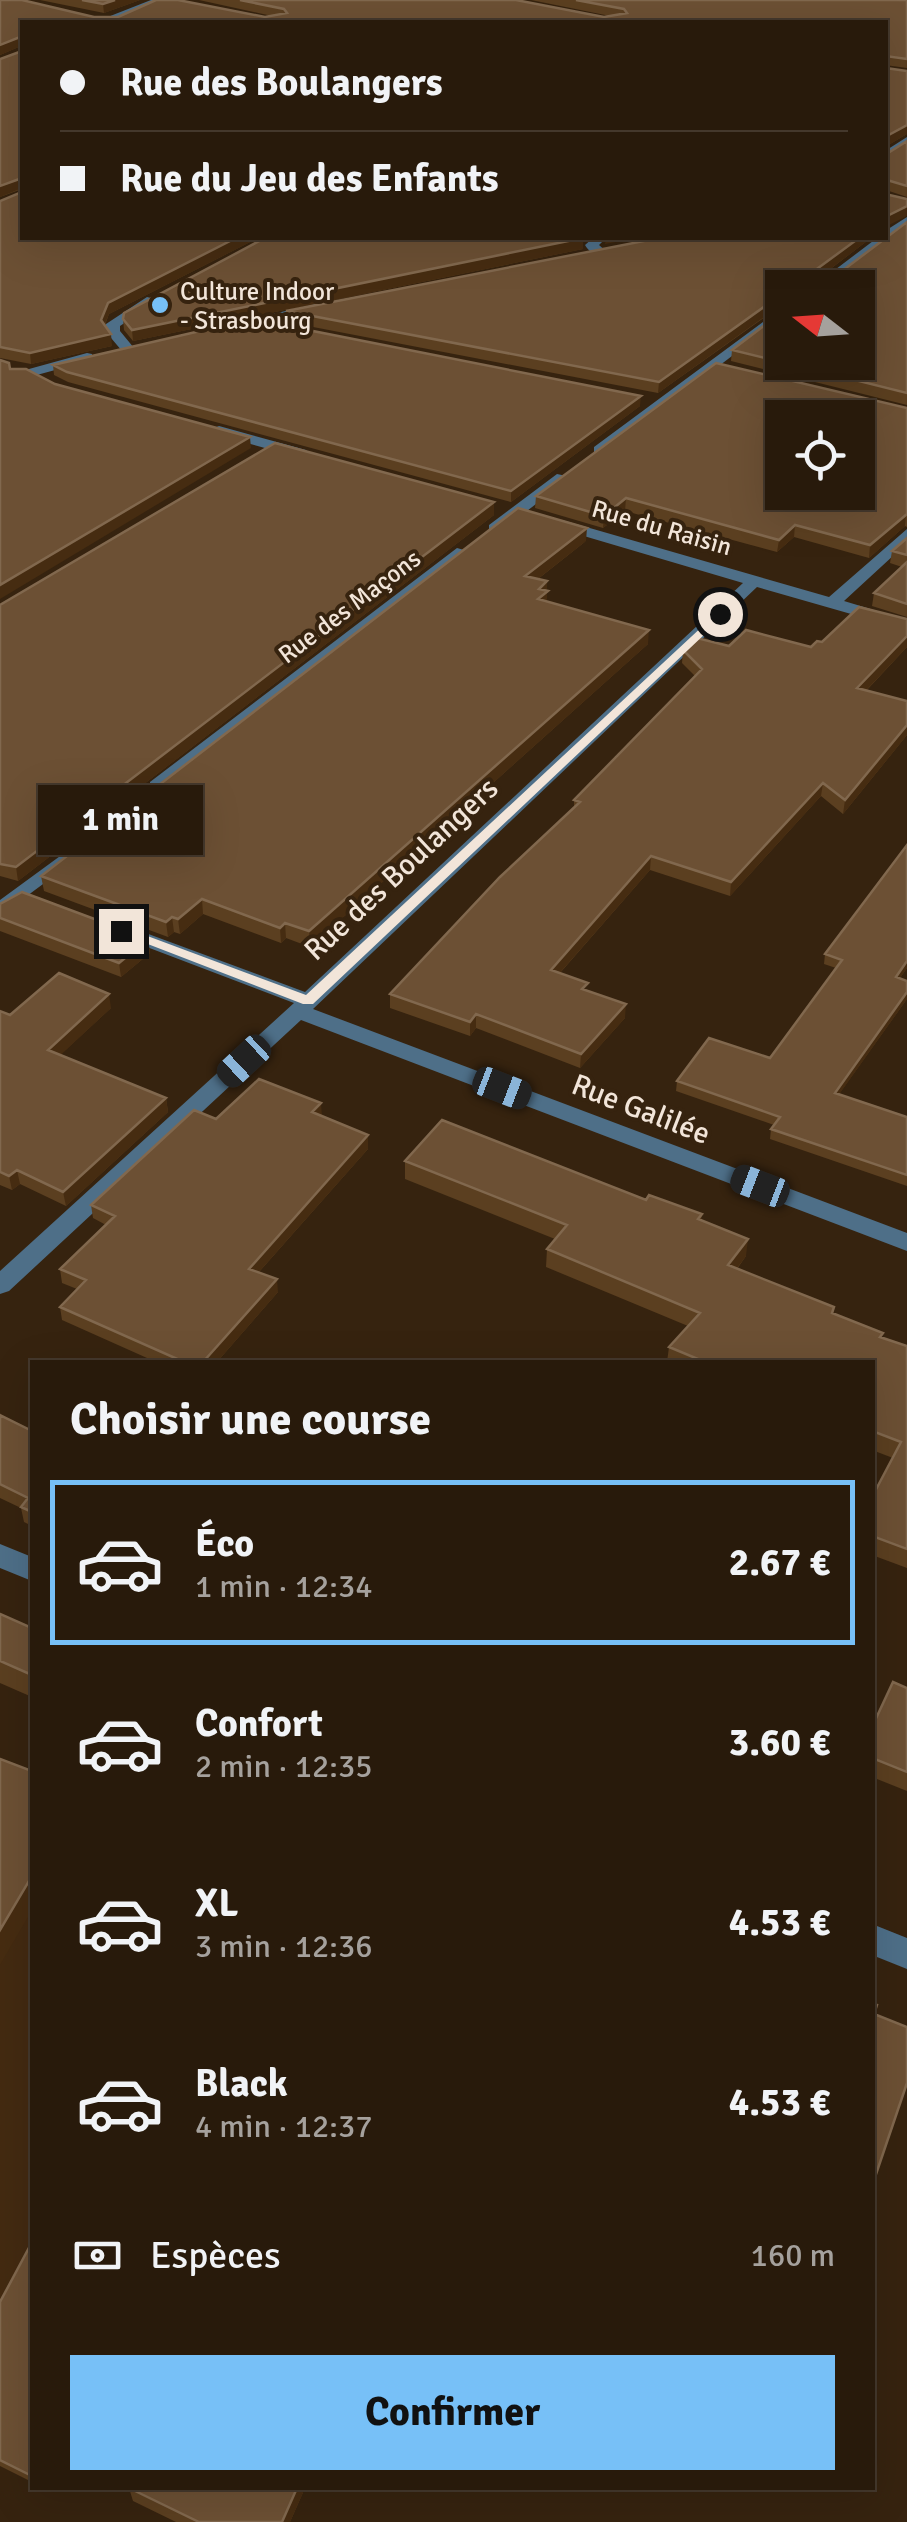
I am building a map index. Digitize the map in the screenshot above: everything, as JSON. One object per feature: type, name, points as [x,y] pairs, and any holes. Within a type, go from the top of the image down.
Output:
[{"type":"street","points":[[111,20],[160,0]]},
{"type":"street","points":[[87,17],[98,20]]},
{"type":"street","points":[[840,270],[881,240]]},
{"type":"street","points":[[582,256],[600,245],[618,248]]},
{"type":"street","points":[[127,348],[114,332],[113,324],[162,295]]},
{"type":"street","points":[[212,330],[340,304]]},
{"type":"street","points":[[247,322],[284,330]]},
{"type":"street","points":[[586,459],[765,325]]},
{"type":"street","points":[[0,382],[144,344]]},
{"type":"street","points":[[0,364],[47,382]]},
{"type":"street","points":[[712,364],[729,369]]},
{"type":"street","points":[[644,398],[662,402]]},
{"type":"street","points":[[196,425],[310,456]]},
{"type":"street","points":[[248,461],[273,446]]},
{"type":"street","name":"Rue des Maçons","points":[[141,799],[507,510],[571,471]]},
{"type":"street","name":"Rue du Raisin","points":[[507,510],[907,624]]},
{"type":"street","points":[[833,602],[907,534]]},
{"type":"street","name":"Rue des Boulangers","points":[[0,1285],[756,580]]},
{"type":"street","points":[[0,910],[78,848]]},
{"type":"street","name":"Rue Galilée","points":[[92,920],[907,1242]]},
{"type":"street","points":[[0,1556],[30,1569]]},
{"type":"street","points":[[875,1940],[907,1954]]},
{"type":"shaded area","points":[[0,1785],[30,1792],[30,2258],[0,2315]]},
{"type":"building","points":[[0,0],[22,0],[94,17],[118,17],[156,0],[178,0],[265,17],[287,13],[284,9],[240,0],[516,0],[604,17],[627,13],[624,9],[576,0],[907,0],[907,59],[888,56],[888,20],[20,20],[20,37],[0,45]]},
{"type":"building","points":[[82,0],[115,0],[103,4]]},
{"type":"building","points":[[20,52],[20,179],[0,186],[0,59]]},
{"type":"building","points":[[888,68],[907,71],[907,125],[888,135]]},
{"type":"building","points":[[907,141],[907,186],[888,180],[888,153]]},
{"type":"building","points":[[20,193],[20,240],[232,240],[108,303],[101,320],[111,334],[30,353],[0,347],[0,201]]},
{"type":"building","points":[[888,195],[907,199],[907,206],[888,216]]},
{"type":"building","points":[[907,222],[907,393],[855,380],[875,380],[875,270],[843,270]]},
{"type":"building","points":[[261,240],[573,240],[132,330],[123,319],[124,313]]},
{"type":"building","points":[[649,240],[856,240],[815,270],[765,270],[765,306],[659,382],[286,311]]},
{"type":"building","points":[[252,319],[641,396],[511,491],[67,372],[53,365]]},
{"type":"building","points":[[765,325],[765,358],[732,350]]},
{"type":"building","points":[[0,360],[9,363],[10,369],[26,369],[55,384],[250,437],[0,585]]},
{"type":"building","points":[[716,363],[765,375],[765,380],[788,380],[873,400],[765,400],[765,510],[875,510],[875,400],[907,408],[907,514],[870,545],[795,525],[779,540],[626,498],[604,516],[536,496]]},
{"type":"building","points":[[275,443],[494,502],[16,867],[0,864],[0,605]]},
{"type":"building","points":[[518,508],[587,528],[525,576],[547,581],[539,589],[548,591],[538,599],[649,630],[309,931],[285,923],[280,928],[202,899],[178,919],[172,917],[166,922],[41,876]]},
{"type":"building","points":[[907,538],[907,555],[892,551]]},
{"type":"building","points":[[907,562],[907,604],[874,593]]},
{"type":"building","points":[[859,607],[907,619],[907,636],[857,688],[907,701],[907,725],[845,800],[823,783],[731,882],[651,856],[551,970],[588,983],[582,989],[626,1004],[581,1054],[476,1014],[470,1022],[390,994],[500,877],[580,802],[574,800],[702,669],[683,650],[697,638],[729,646],[746,630],[811,647],[822,642]]},
{"type":"building","points":[[907,845],[907,961],[896,977],[907,981],[907,992],[835,1093],[907,1117],[907,1175],[771,1129],[780,1117],[677,1081],[709,1038],[770,1058],[842,960],[825,954]]},
{"type":"building","points":[[22,892],[148,939],[119,963],[0,918],[0,904]]},
{"type":"building","points":[[59,973],[109,994],[48,1050],[166,1098],[63,1192],[17,1170],[9,1176],[0,1172],[0,1011],[10,1015]]},
{"type":"building","points":[[259,1079],[321,1103],[312,1112],[368,1135],[249,1269],[277,1279],[205,1360],[179,1360],[60,1307],[86,1280],[60,1269],[115,1216],[91,1205],[194,1110],[216,1119]]},
{"type":"building","points":[[442,1120],[646,1200],[649,1195],[702,1214],[698,1219],[748,1239],[728,1265],[834,1307],[832,1313],[907,1346],[907,1549],[875,1537],[875,1491],[901,1442],[875,1432],[875,1360],[700,1360],[669,1347],[700,1313],[547,1249],[567,1225],[405,1161]]},
{"type":"building","points":[[0,1415],[30,1430],[30,1511],[21,1507],[28,1498],[0,1484]]},
{"type":"building","points":[[0,1614],[30,1627],[30,1674],[0,1661]]},
{"type":"building","points":[[893,1682],[907,1688],[907,1772],[875,1759],[875,1721]]},
{"type":"building","points":[[0,1759],[30,1770],[30,1879],[0,1930]]},
{"type":"building","points":[[875,2014],[907,2027],[907,2083],[875,2177]]},
{"type":"building","points":[[30,2246],[30,2475],[0,2460],[0,2302]]},
{"type":"building","points":[[133,2490],[296,2490],[282,2522],[199,2522]]},
{"type":"place","name":"Culture Indoor - Strasbourg","points":[[160,305]]},
{"type":"route","points":[[121,931],[308,1001],[720,614]]}]
